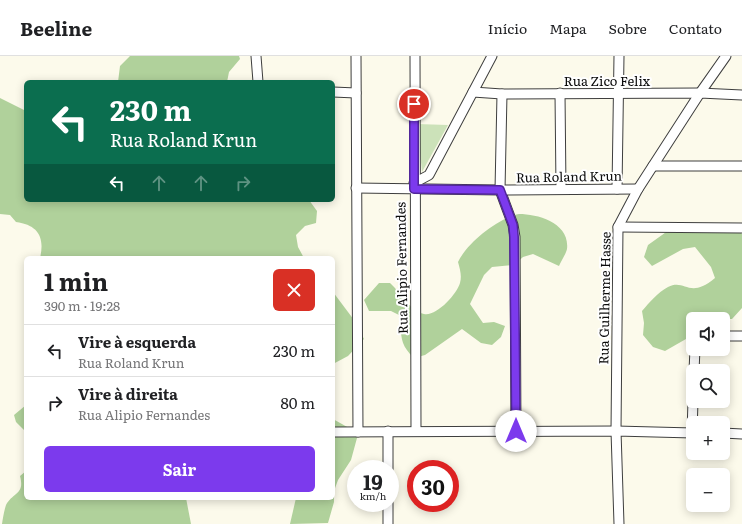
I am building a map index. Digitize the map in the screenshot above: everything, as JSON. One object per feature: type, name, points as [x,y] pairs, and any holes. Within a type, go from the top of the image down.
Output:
[{"type":"street","points":[[256,56],[258,80]]},
{"type":"street","points":[[356,56],[358,432]]},
{"type":"street","name":"Rua Alipio Fernandes","points":[[415,56],[414,186],[416,431]]},
{"type":"street","points":[[414,186],[429,175],[492,56]]},
{"type":"street","points":[[617,189],[619,56]]},
{"type":"street","name":"Rua Guilherme Hasse","points":[[619,524],[616,431],[618,227],[638,189],[700,93],[726,56]]},
{"type":"street","points":[[335,92],[356,93]]},
{"type":"street","name":"Rua Zico Felix","points":[[473,92],[502,94],[700,93],[742,95]]},
{"type":"street","points":[[502,94],[500,190],[513,225],[514,237],[516,431]]},
{"type":"street","points":[[560,94],[561,189]]},
{"type":"street","points":[[653,166],[742,166]]},
{"type":"street","name":"Rua Roland Krun","points":[[356,188],[414,186],[500,190],[638,189]]},
{"type":"street","points":[[618,227],[742,228]]},
{"type":"street","points":[[730,336],[742,336]]},
{"type":"street","points":[[388,431],[388,460]]},
{"type":"street","points":[[335,432],[616,431],[686,433]]},
{"type":"street","points":[[730,433],[742,434]]},
{"type":"street","points":[[388,512],[388,524]]},
{"type":"green space","points":[[130,56],[239,56],[240,59],[229,72],[227,80],[118,80],[120,66]]},
{"type":"green space","points":[[0,98],[24,110],[24,202],[310,202],[317,211],[316,223],[305,226],[296,235],[298,247],[303,256],[40,256],[40,238],[35,229],[16,222],[10,215],[0,214]]},
{"type":"green space","points":[[417,124],[448,125],[422,172]]},
{"type":"green space","points":[[527,214],[543,218],[558,226],[567,240],[567,249],[559,266],[533,254],[523,257],[514,265],[492,267],[484,275],[470,304],[483,323],[494,322],[505,326],[501,337],[492,345],[481,343],[462,329],[425,355],[414,358],[403,344],[401,334],[401,316],[391,311],[369,311],[364,300],[379,283],[390,283],[414,309],[424,314],[434,312],[445,304],[458,288],[461,278],[458,262],[468,247],[493,226],[511,216]]},
{"type":"green space","points":[[733,226],[742,234],[742,308],[732,319],[730,319],[730,312],[686,312],[686,339],[665,351],[653,347],[643,335],[644,323],[642,311],[657,295],[668,287],[679,285],[693,288],[699,287],[715,278],[711,267],[695,247],[683,249],[652,266],[644,257],[648,245],[669,230]]},
{"type":"green space","points":[[335,295],[354,320],[364,339],[348,356],[335,363]]},
{"type":"green space","points":[[24,407],[24,430],[16,422],[14,415]]},
{"type":"green space","points":[[335,420],[349,428],[357,438],[351,460],[347,460],[347,466],[338,480],[335,488]]},
{"type":"green space","points":[[24,473],[24,500],[186,500],[191,524],[2,524],[6,505],[20,490],[20,476]]},
{"type":"green space","points":[[296,500],[334,500],[328,523],[290,524]]},
{"type":"route","points":[[414,104],[414,189],[500,190],[513,225],[516,431]]}]
